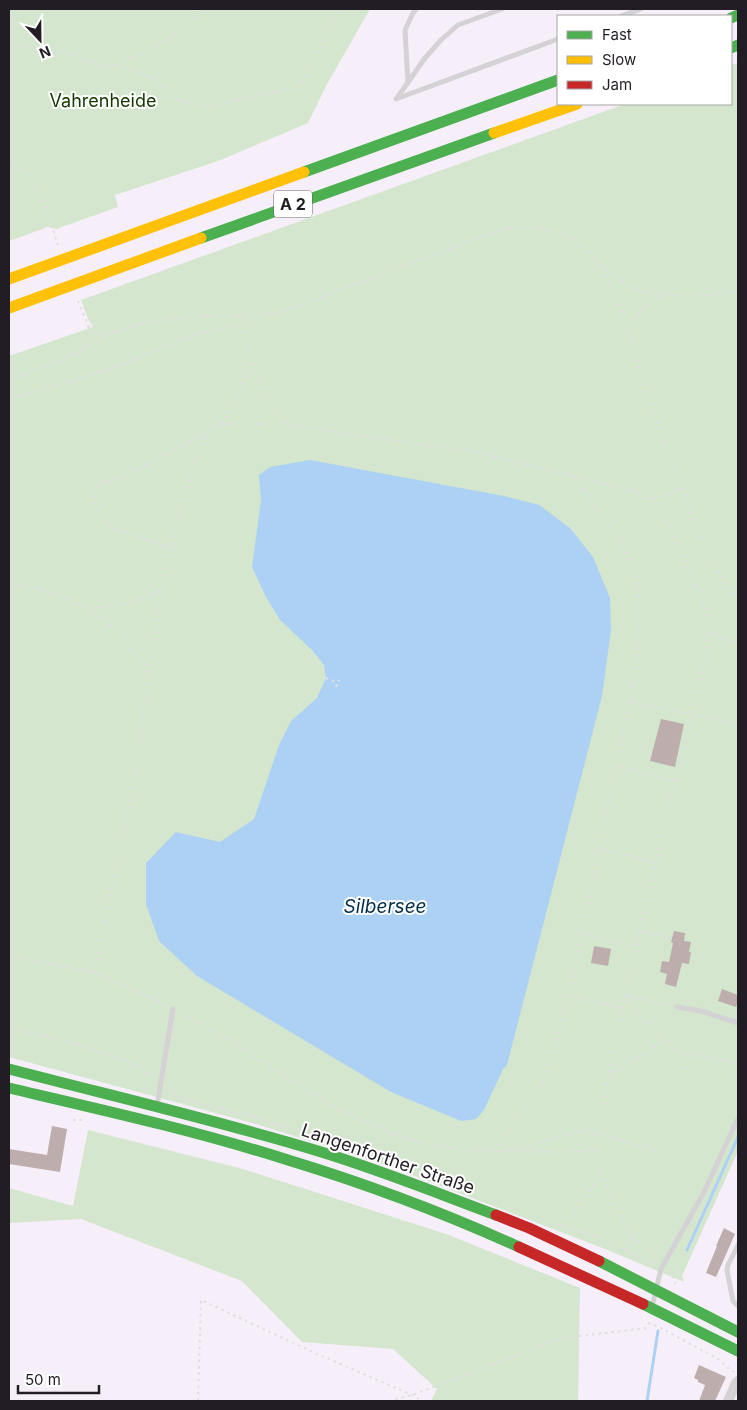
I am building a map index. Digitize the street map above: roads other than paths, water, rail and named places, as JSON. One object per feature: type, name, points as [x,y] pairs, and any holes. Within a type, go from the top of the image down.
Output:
[{"type":"main road","name":"A 2","points":[[9,279],[557,80]]},
{"type":"main road","name":"A 2","points":[[9,308],[574,105]]},
{"type":"main road","name":"Langenforther Straße","points":[[9,1068],[253,1132],[382,1172],[529,1228],[656,1289],[738,1332]]},
{"type":"main road","name":"Langenforther Straße","points":[[9,1088],[190,1133],[314,1168],[377,1189],[522,1247],[738,1351]]},
{"type":"street","points":[[728,1401],[738,1381]]},
{"type":"lane","points":[[408,83],[405,30],[416,9]]},
{"type":"lane","points":[[502,9],[458,25],[440,40],[396,99],[557,39]]},
{"type":"lane","points":[[624,15],[641,9]]},
{"type":"lane","points":[[677,1007],[701,1011],[738,1024]]},
{"type":"lane","points":[[157,1106],[173,1009]]},
{"type":"lane","points":[[651,1308],[662,1269],[704,1192],[738,1118]]},
{"type":"lane","points":[[738,1245],[727,1270],[733,1301],[738,1306]]},
{"type":"water","name":"Silbersee","points":[[310,460],[504,496],[539,505],[570,528],[593,557],[610,598],[611,630],[602,696],[507,1065],[503,1069],[484,1110],[476,1119],[461,1121],[391,1092],[197,976],[159,941],[146,904],[146,863],[176,832],[220,842],[254,819],[279,745],[291,721],[317,698],[326,678],[324,665],[312,650],[280,620],[266,597],[252,567],[261,500],[259,475],[270,467]]},
{"type":"waterway","points":[[687,1250],[738,1137]]},
{"type":"waterway","points":[[647,1401],[658,1331]]},
{"type":"park label","name":"Vahrenheide","points":[[103,101]]}]
